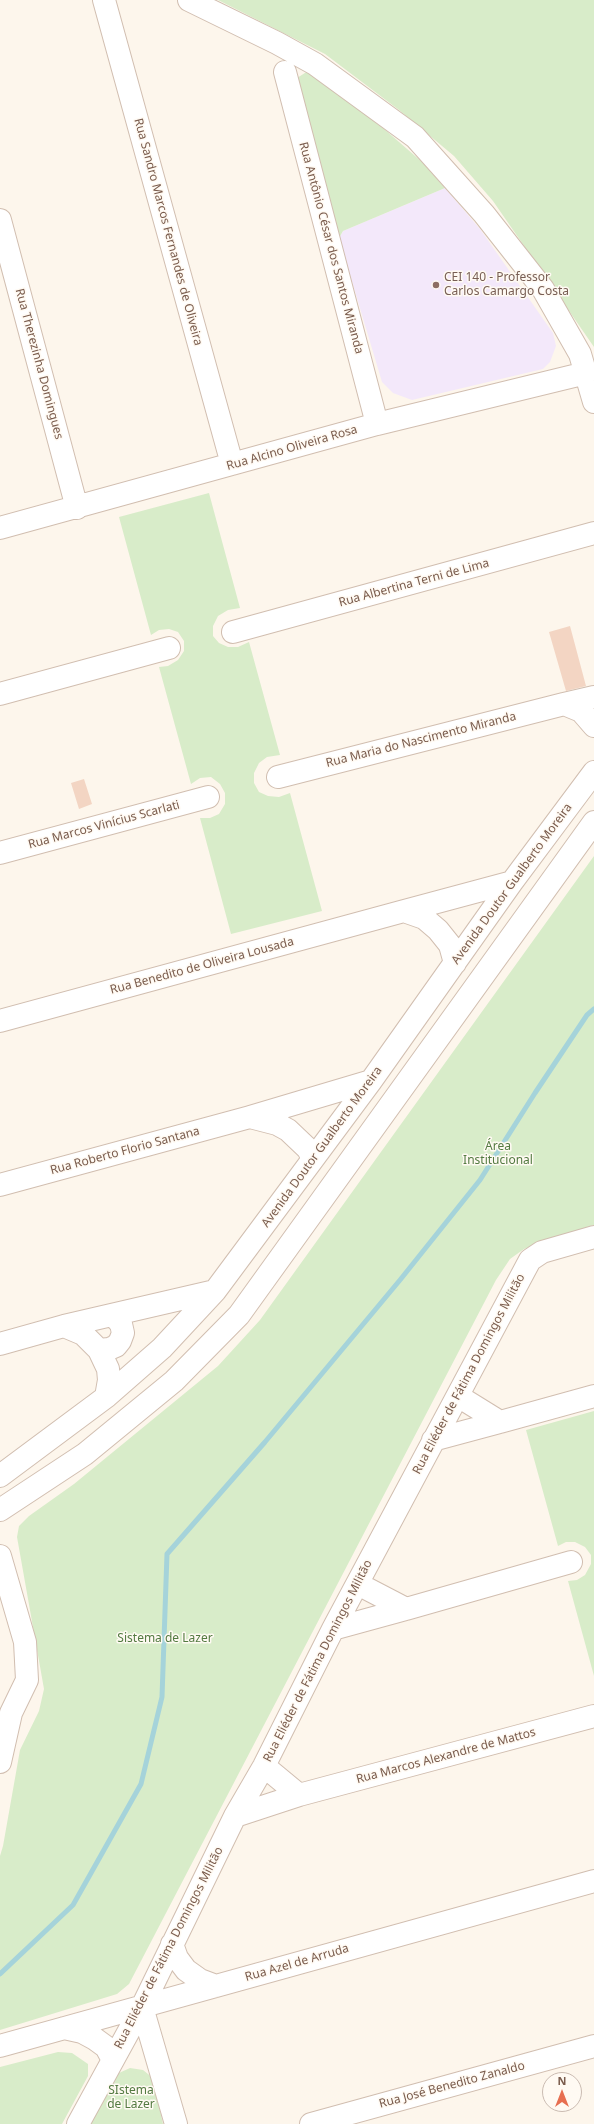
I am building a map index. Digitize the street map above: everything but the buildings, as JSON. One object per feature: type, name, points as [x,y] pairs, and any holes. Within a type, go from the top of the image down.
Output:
[{"type":"street","name":"Rua Sandro Marcos Fernandes de Oliveira","points":[[104,0],[232,464]]},
{"type":"street","points":[[189,0],[277,42],[315,64],[415,137],[484,214],[543,289],[580,354],[594,402]]},
{"type":"street","name":"Rua Antônio César dos Santos Miranda","points":[[277,42],[377,424]]},
{"type":"street","points":[[285,72],[288,63],[298,54]]},
{"type":"street","name":"Rua Therezinha Domingues","points":[[0,220],[77,508]]},
{"type":"street","name":"Rua Alcino Oliveira Rosa","points":[[0,528],[377,424],[586,373]]},
{"type":"street","name":"Rua Albertina Terni de Lima","points":[[233,632],[594,533]]},
{"type":"street","points":[[0,694],[169,648]]},
{"type":"street","name":"Rua Maria do Nascimento Miranda","points":[[278,777],[594,696]]},
{"type":"street","points":[[564,704],[581,711],[594,726]]},
{"type":"street","name":"Avenida Doutor Gualberto Moreira","points":[[0,1476],[106,1397],[162,1348],[215,1291],[371,1081],[512,882],[594,772]]},
{"type":"street","name":"Rua Marcos Vinícius Scarlati","points":[[0,853],[208,797]]},
{"type":"street","points":[[0,1510],[85,1454],[174,1381],[239,1315],[594,822]]},
{"type":"street","name":"Rua Benedito de Oliveira Lousada","points":[[0,1021],[512,882]]},
{"type":"street","points":[[404,911],[424,918],[438,930],[450,945],[455,963]]},
{"type":"street","name":"Rua Roberto Florio Santana","points":[[0,1185],[250,1117],[371,1081]]},
{"type":"street","name":"Rua Roberto Florio Santana","points":[[250,1117],[277,1124],[288,1130],[308,1149],[313,1160]]},
{"type":"street","name":"Rua Eliéder de Fátima Domingos Militão","points":[[78,2124],[142,2007],[235,1816],[264,1766],[333,1629],[530,1260],[542,1252],[594,1237]]},
{"type":"street","points":[[0,1344],[64,1326],[215,1291]]},
{"type":"street","points":[[99,1350],[109,1349],[116,1346],[120,1341],[123,1333],[121,1324],[113,1315]]},
{"type":"street","points":[[64,1326],[83,1334],[99,1350],[108,1369],[109,1380],[106,1397]]},
{"type":"street","points":[[458,1396],[500,1422]]},
{"type":"street","points":[[433,1440],[594,1396]]},
{"type":"street","points":[[0,1556],[25,1642],[27,1680],[6,1715],[1,1751]]},
{"type":"street","points":[[333,1629],[572,1562]]},
{"type":"street","points":[[358,1584],[406,1609]]},
{"type":"street","name":"Rua Marcos Alexandre de Mattos","points":[[235,1816],[298,1795],[594,1716]]},
{"type":"street","points":[[264,1766],[298,1795]]},
{"type":"street","name":"Rua Azel de Arruda","points":[[0,2046],[594,1881]]},
{"type":"street","points":[[172,1944],[177,1958],[186,1970],[200,1980],[216,1986]]},
{"type":"street","points":[[142,2007],[176,2124]]},
{"type":"street","points":[[64,2028],[82,2032],[95,2039],[106,2048],[113,2060]]},
{"type":"street","name":"Rua José Benedito Zanaldo","points":[[311,2124],[594,2046]]},
{"type":"shaded area","name":"CEI 140 - Professor Carlos Camargo Costa","points":[[445,188],[480,229],[553,333],[556,346],[550,362],[543,369],[412,400],[393,393],[382,382],[339,238],[343,231]]},
{"type":"green space","points":[[218,0],[594,0],[594,347],[493,201],[454,156],[399,110],[325,54]]},
{"type":"green space","points":[[308,71],[383,128],[422,162],[445,188],[343,231],[339,238],[297,78]]},
{"type":"green space","points":[[209,493],[240,608],[228,610],[218,616],[213,626],[213,636],[219,643],[228,647],[238,647],[249,642],[280,755],[267,757],[259,763],[254,773],[254,783],[259,792],[268,796],[279,797],[290,793],[322,911],[231,934],[200,818],[210,818],[219,814],[225,804],[225,793],[220,784],[211,777],[200,778],[191,784],[159,667],[168,666],[178,660],[184,651],[184,641],[178,632],[169,629],[159,630],[151,635],[119,517]]},
{"type":"green space","name":"Área Institucional","points":[[594,856],[594,1225],[545,1240],[524,1249],[510,1259],[496,1280],[129,1984],[117,1994],[0,2030],[0,1856],[20,1750],[39,1711],[44,1689],[17,1537],[19,1526],[29,1516],[74,1484],[218,1366],[260,1320]]},
{"type":"green space","points":[[594,1411],[594,1676],[568,1581],[577,1580],[585,1575],[591,1564],[591,1555],[585,1547],[575,1542],[566,1542],[558,1546],[526,1430]]},
{"type":"green space","name":"Sistema de Lazer","points":[[58,2052],[72,2053],[88,2064],[88,2076],[62,2124],[0,2124],[0,2067]]},
{"type":"green space","name":"SIstema de Lazer","points":[[130,2068],[143,2070],[153,2078],[163,2124],[89,2124],[111,2082],[119,2073]]},
{"type":"waterway","points":[[0,1974],[73,1905],[141,1784],[162,1697],[167,1554],[265,1442],[400,1280],[480,1180],[535,1093],[587,1015],[594,1009]]},
{"type":"place","name":"CEI 140 - Professor Carlos Camargo Costa","points":[[436,285]]}]
